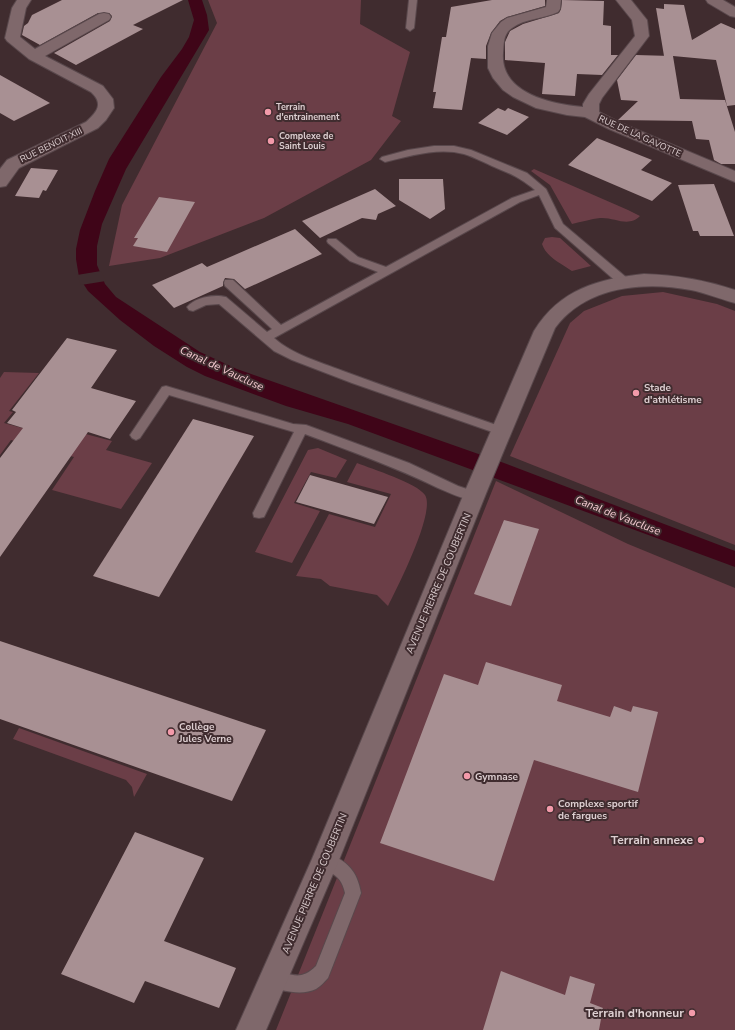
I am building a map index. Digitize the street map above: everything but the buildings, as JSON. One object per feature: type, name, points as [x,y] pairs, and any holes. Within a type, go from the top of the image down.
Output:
[{"type":"street","name":"RUE BENOIT XIII","points":[[0,182],[12,164],[92,125],[102,116],[106,109],[107,100],[97,89],[34,56],[12,38],[19,8],[24,0]]},
{"type":"street","name":"RUE DE LA GAVOTTE","points":[[554,0],[553,9],[548,12],[522,17],[512,21],[501,29],[497,35],[494,63],[497,73],[502,81],[528,98],[563,110],[590,113],[614,125],[735,177]]},
{"type":"street","points":[[624,2],[646,0]]},
{"type":"street","points":[[713,0],[735,12]]},
{"type":"street","points":[[590,113],[591,104],[595,97],[642,36],[643,24],[624,2]]},
{"type":"street","points":[[34,56],[104,17]]},
{"type":"street","name":"AVENUE PIERRE DE COUBERTIN","points":[[251,1030],[325,860],[474,496],[546,327],[557,313],[577,298],[623,281],[654,280],[694,285],[713,289],[735,297]]},
{"type":"lane","points":[[410,28],[413,0]]},
{"type":"lane","points":[[385,159],[408,152],[434,149],[461,151],[468,152],[523,176],[542,191],[559,226],[623,281]]},
{"type":"lane","points":[[266,338],[516,200],[542,191]]},
{"type":"lane","points":[[332,241],[354,259],[387,271]]},
{"type":"lane","points":[[229,282],[280,330]]},
{"type":"lane","points":[[193,307],[204,301],[222,300],[278,348],[296,357],[356,380],[501,431]]},
{"type":"lane","points":[[136,435],[166,390],[293,428],[302,428],[405,466],[453,489],[474,496]]},
{"type":"lane","points":[[259,514],[302,428]]},
{"type":"lane","points":[[273,979],[294,984],[312,982],[322,972],[353,893],[351,881],[344,870],[325,860]]},
{"type":"shaded area","name":"Complexe de Saint Louis","points":[[208,0],[361,0],[360,24],[410,52],[392,116],[401,121],[371,160],[264,218],[160,258],[109,266],[122,205],[217,23]]},
{"type":"shaded area","points":[[534,169],[640,216],[626,222],[600,218],[572,224],[550,185],[531,171]]},
{"type":"shaded area","points":[[545,238],[560,238],[591,266],[572,271],[555,260],[547,253],[542,244]]},
{"type":"shaded area","name":"Stade d'athlétisme","points":[[663,292],[717,304],[735,311],[735,545],[510,456],[570,323],[584,311],[622,296]]},
{"type":"shaded area","points":[[4,372],[39,373],[9,411],[13,412],[4,423],[70,441],[78,432],[112,441],[106,450],[152,463],[121,509],[52,490],[74,457],[11,440],[0,455],[0,378]]},
{"type":"shaded area","points":[[318,448],[347,460],[336,478],[311,472],[294,503],[320,511],[292,563],[255,552],[308,450]]},
{"type":"shaded area","points":[[357,463],[404,481],[420,490],[425,495],[427,504],[425,517],[414,550],[388,606],[377,595],[330,586],[321,579],[296,576],[329,514],[375,527],[391,494],[347,482]]},
{"type":"shaded area","name":"Complexe sportif de fargues","points":[[496,481],[628,544],[735,588],[735,1030],[276,1030]]},
{"type":"shaded area","points":[[19,728],[147,774],[134,797],[132,787],[126,780],[13,739]]},
{"type":"water","name":"Canal de Vaucluse","points":[[188,0],[202,0],[207,15],[209,30],[126,169],[102,224],[97,246],[97,265],[105,284],[116,297],[200,352],[237,369],[504,463],[735,551],[735,567],[348,424],[286,406],[205,376],[187,367],[154,346],[120,320],[88,291],[79,277],[76,259],[76,249],[80,230],[109,159],[161,77],[189,37],[194,20]]},
{"type":"pier","points":[[101,271],[106,281],[81,285],[77,275]]},
{"type":"place","name":"Terrain d'entrainement","points":[[268,112]]},
{"type":"place","name":"Complexe de Saint Louis","points":[[271,141]]},
{"type":"place","name":"Stade d'athlétisme","points":[[636,393]]},
{"type":"place","name":"Collège Jules Verne","points":[[171,732]]},
{"type":"place","name":"Gymnase","points":[[467,776]]},
{"type":"place","name":"Complexe sportif de fargues","points":[[550,809]]},
{"type":"place","name":"Terrain annexe","points":[[701,840]]},
{"type":"place","name":"Terrain d'honneur","points":[[692,1013]]}]
